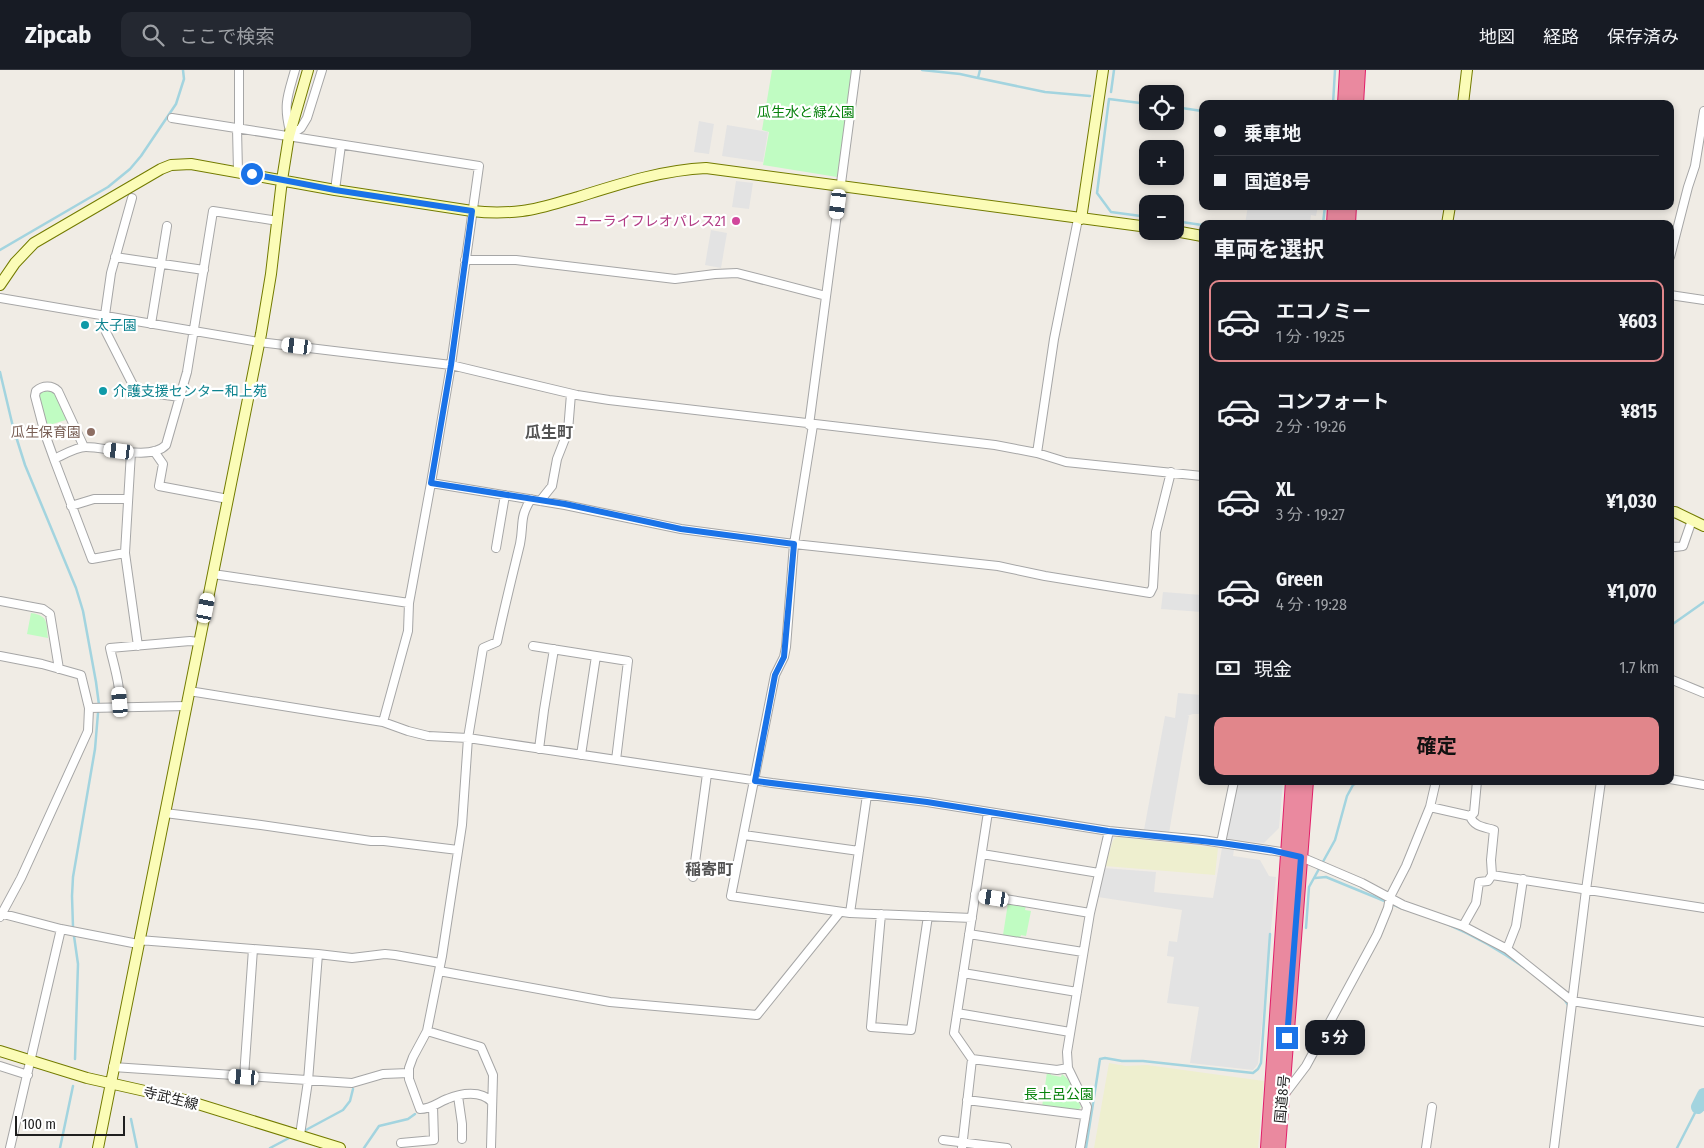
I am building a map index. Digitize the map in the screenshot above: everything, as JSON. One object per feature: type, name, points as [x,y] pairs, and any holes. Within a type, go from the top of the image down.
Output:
[{"type":"highway","points":[[1344,100],[1347,70]]},
{"type":"highway","points":[[1356,100],[1358,70]]},
{"type":"highway","name":"国道8号","points":[[1278,1148],[1283,1096],[1294,855],[1293,785]]},
{"type":"highway","name":"国道8号","points":[[1268,1148],[1294,855],[1305,785]]},
{"type":"street","points":[[238,172],[239,70]]},
{"type":"street","points":[[290,134],[286,119],[285,103],[295,70]]},
{"type":"street","points":[[98,1148],[259,342],[271,274],[282,180],[290,134],[308,70]]},
{"type":"street","points":[[290,134],[301,128],[307,118],[322,70]]},
{"type":"street","points":[[856,70],[794,544],[785,652],[775,675],[731,896],[850,913],[972,918]]},
{"type":"street","points":[[1037,453],[1054,339],[1080,219],[1103,70]]},
{"type":"street","points":[[1463,100],[1467,70]]},
{"type":"street","points":[[1674,241],[1695,166],[1704,111]]},
{"type":"street","points":[[172,118],[290,134],[341,145],[479,166],[451,365],[409,603],[408,631],[383,722]]},
{"type":"street","points":[[335,190],[341,145]]},
{"type":"street","points":[[0,285],[15,263],[34,243],[161,169],[171,165],[190,164],[335,190],[493,213],[524,211],[660,174],[689,169],[724,170],[1139,226]]},
{"type":"street","points":[[105,315],[108,286],[132,198]]},
{"type":"street","points":[[54,459],[84,446],[146,454],[164,448],[187,372],[214,211],[278,221]]},
{"type":"street","points":[[151,324],[167,226]]},
{"type":"street","points":[[1184,233],[1199,235]]},
{"type":"street","points":[[115,257],[204,270]]},
{"type":"street","points":[[465,260],[516,260],[675,279],[738,273],[826,296]]},
{"type":"street","points":[[1674,296],[1704,300]]},
{"type":"street","points":[[0,298],[259,342],[451,365],[572,394],[609,400],[995,446],[1037,453],[1073,464],[1199,476]]},
{"type":"street","points":[[106,332],[136,391],[180,397]]},
{"type":"street","points":[[84,446],[58,391],[54,387],[39,388],[35,396],[45,434],[72,506],[72,512],[92,559],[125,553]]},
{"type":"street","points":[[540,501],[552,486],[557,459],[568,431],[572,394]]},
{"type":"street","points":[[154,451],[162,462],[160,486],[228,499]]},
{"type":"street","points":[[131,452],[125,553],[138,646]]},
{"type":"street","points":[[431,483],[565,504],[681,529],[794,544],[998,566],[1045,576],[1150,593],[1153,587],[1156,532],[1170,472]]},
{"type":"street","points":[[496,548],[505,495]]},
{"type":"street","points":[[72,506],[94,499],[128,499]]},
{"type":"street","points":[[492,1102],[487,1097],[478,1094],[458,1096],[427,1109],[420,1109],[411,1086],[409,1073],[413,1057],[427,1031],[439,967],[462,825],[468,738],[482,648],[498,642],[510,579],[520,541],[522,517],[531,500]]},
{"type":"street","points":[[1674,512],[1704,526]]},
{"type":"street","points":[[1674,548],[1683,546],[1692,520]]},
{"type":"street","points":[[213,574],[409,603]]},
{"type":"street","points":[[0,601],[43,610],[50,614],[60,669]]},
{"type":"street","points":[[117,707],[120,702],[119,691],[110,648],[190,641],[199,642]]},
{"type":"street","points":[[533,646],[628,661],[616,760]]},
{"type":"street","points":[[539,749],[554,649]]},
{"type":"street","points":[[0,656],[81,675],[89,708],[88,731],[29,861],[1,914],[61,929],[139,942],[357,958],[385,954],[395,955],[439,967],[610,1002],[756,1015],[840,912]]},
{"type":"street","points":[[581,755],[596,656]]},
{"type":"street","points":[[1674,681],[1704,693]]},
{"type":"street","points":[[190,691],[383,722],[428,736],[468,738],[755,781],[988,812],[1108,831],[1221,843],[1294,855],[1390,897],[1403,905],[1463,926],[1506,950],[1572,1001],[1704,1022]]},
{"type":"street","points":[[89,708],[186,706]]},
{"type":"street","points":[[693,877],[707,774]]},
{"type":"street","points":[[1674,780],[1704,784]]},
{"type":"street","points":[[1221,843],[1233,785]]},
{"type":"street","points":[[1283,1096],[1306,1066],[1377,935],[1388,908],[1390,897],[1406,866],[1430,807],[1435,785]]},
{"type":"street","points":[[1470,816],[1474,813],[1477,785]]},
{"type":"street","points":[[1554,1148],[1600,785]]},
{"type":"street","points":[[850,913],[867,795]]},
{"type":"street","points":[[1430,807],[1470,816]]},
{"type":"street","points":[[962,1145],[972,1059],[954,1032],[988,812]]},
{"type":"street","points":[[165,813],[371,841],[458,850]]},
{"type":"street","points":[[1463,926],[1476,903],[1479,882],[1488,881],[1492,875],[1491,860],[1494,830],[1477,825],[1472,822],[1470,816]]},
{"type":"street","points":[[1080,1148],[1086,1107],[1068,1068],[1067,1052],[1090,913],[1108,831]]},
{"type":"street","points":[[744,835],[859,851]]},
{"type":"street","points":[[982,854],[1099,873]]},
{"type":"street","points":[[1492,875],[1704,908]]},
{"type":"street","points":[[1506,950],[1516,926],[1524,880]]},
{"type":"street","points":[[975,894],[1090,913]]},
{"type":"street","points":[[881,914],[871,1027],[911,1030],[928,916]]},
{"type":"street","points":[[10,1148],[61,929]]},
{"type":"street","points":[[969,934],[1083,952]]},
{"type":"street","points":[[244,1077],[254,949]]},
{"type":"street","points":[[300,1135],[308,1081],[318,954]]},
{"type":"street","points":[[963,973],[1077,992]]},
{"type":"street","points":[[957,1013],[1070,1032]]},
{"type":"street","points":[[427,1031],[481,1047],[493,1075],[490,1148]]},
{"type":"street","name":"寺武生線","points":[[0,1051],[110,1084],[186,1100],[340,1148]]},
{"type":"street","points":[[972,1059],[1057,1070],[1068,1068]]},
{"type":"street","points":[[0,1066],[28,1075]]},
{"type":"street","points":[[113,1067],[354,1083],[383,1074],[409,1073]]},
{"type":"street","points":[[458,1096],[462,1139]]},
{"type":"street","points":[[968,1100],[1085,1115]]},
{"type":"street","points":[[401,1142],[434,1140],[432,1106]]},
{"type":"street","points":[[1426,1148],[1432,1107]]},
{"type":"street","points":[[943,1140],[962,1145],[1007,1148]]},
{"type":"green space","name":"瓜生水と緑公園","points":[[772,70],[853,70],[837,177],[763,165],[769,132],[762,130]]},
{"type":"green space","points":[[51,389],[55,392],[69,419],[46,426],[38,394],[40,390]]},
{"type":"green space","points":[[31,613],[44,618],[48,638],[27,634]]},
{"type":"green space","points":[[1117,837],[1218,848],[1215,875],[1105,866],[1113,840]]},
{"type":"green space","points":[[1008,903],[1026,906],[1025,910],[1031,911],[1026,936],[1021,935],[1020,938],[1003,935]]},
{"type":"green space","points":[[1109,1063],[1126,1066],[1147,1065],[1264,1081],[1258,1148],[1094,1148]]},
{"type":"green space","name":"長土呂公園","points":[[1047,1072],[1061,1077],[1062,1074],[1068,1079],[1081,1107],[1077,1111],[1042,1107]]},
{"type":"shaded area","points":[[699,121],[714,124],[709,154],[694,152]]},
{"type":"shaded area","points":[[727,125],[768,132],[763,162],[722,156]]},
{"type":"shaded area","points":[[736,181],[753,183],[749,209],[732,207]]},
{"type":"shaded area","points":[[1247,210],[1317,210],[1316,216],[1311,215],[1310,220],[1246,220]]},
{"type":"shaded area","points":[[711,230],[727,233],[721,268],[705,265]]},
{"type":"shaded area","points":[[1163,592],[1199,595],[1199,612],[1161,609]]},
{"type":"shaded area","points":[[1178,693],[1199,695],[1199,714],[1187,716],[1189,716],[1169,833],[1144,830],[1165,716],[1175,718]]},
{"type":"shaded area","points":[[1236,785],[1283,785],[1279,828],[1264,843],[1227,839],[1225,836]]},
{"type":"shaded area","points":[[1222,848],[1234,850],[1233,856],[1260,860],[1269,876],[1276,877],[1258,1064],[1253,1070],[1190,1063],[1199,1007],[1167,1003],[1174,957],[1167,956],[1169,941],[1177,942],[1182,910],[1098,897],[1104,868],[1156,872],[1154,892],[1213,898]]},
{"type":"waterway","points":[[0,250],[108,187],[130,169],[176,104],[184,79],[183,70]]},
{"type":"waterway","points":[[922,70],[978,78],[980,70]]},
{"type":"waterway","points":[[1111,92],[1114,70]]},
{"type":"waterway","points":[[1333,100],[1335,70]]},
{"type":"waterway","points":[[978,78],[1045,92],[1090,96]]},
{"type":"waterway","points":[[1139,103],[1109,99],[1097,193],[1111,212],[1139,216]]},
{"type":"waterway","points":[[1184,108],[1199,111]]},
{"type":"waterway","points":[[1323,220],[1325,210]]},
{"type":"waterway","points":[[1184,222],[1199,225]]},
{"type":"waterway","points":[[0,372],[13,427],[25,465],[76,588],[83,611],[99,705]]},
{"type":"waterway","points":[[1674,623],[1704,602]]},
{"type":"waterway","points":[[73,927],[73,877],[95,749],[98,713]]},
{"type":"waterway","points":[[1306,928],[1309,887],[1335,840],[1347,796],[1353,785]]},
{"type":"waterway","points":[[1315,878],[1326,877],[1404,909]]},
{"type":"waterway","points":[[1445,923],[1486,943],[1525,968]]},
{"type":"waterway","points":[[1086,1148],[1100,1059],[1143,1061],[1253,1073],[1258,1069],[1261,1063],[1270,934]]},
{"type":"waterway","points":[[74,936],[78,964],[75,1059]]},
{"type":"waterway","points":[[1563,997],[1568,1008]]},
{"type":"waterway","points":[[60,1148],[73,1086]]},
{"type":"waterway","points":[[304,1131],[343,1110],[350,1101],[353,1089]]},
{"type":"waterway","points":[[1698,1107],[1704,1095]]},
{"type":"waterway","points":[[1677,1148],[1698,1107]]},
{"type":"waterway","points":[[364,1148],[379,1126],[408,1119],[415,1114]]},
{"type":"waterway","points":[[131,1119],[137,1148]]},
{"type":"waterway","points":[[270,1148],[289,1138]]},
{"type":"place","name":"ユーライフレオパレス21","points":[[736,221]]},
{"type":"place","name":"太子園","points":[[85,325]]},
{"type":"place","name":"介護支援センター和上苑","points":[[103,391]]},
{"type":"place","name":"瓜生保育園","points":[[91,432]]},
{"type":"district","name":"瓜生町","points":[[549,432]]},
{"type":"district","name":"稲寄町","points":[[709,869]]},
{"type":"route","points":[[252,174],[335,190],[472,211],[451,365],[431,483],[565,504],[681,529],[794,544],[786,648],[784,657],[775,675],[755,781],[927,802],[1108,831],[1202,840],[1288,853],[1301,857],[1287,1038]]}]
